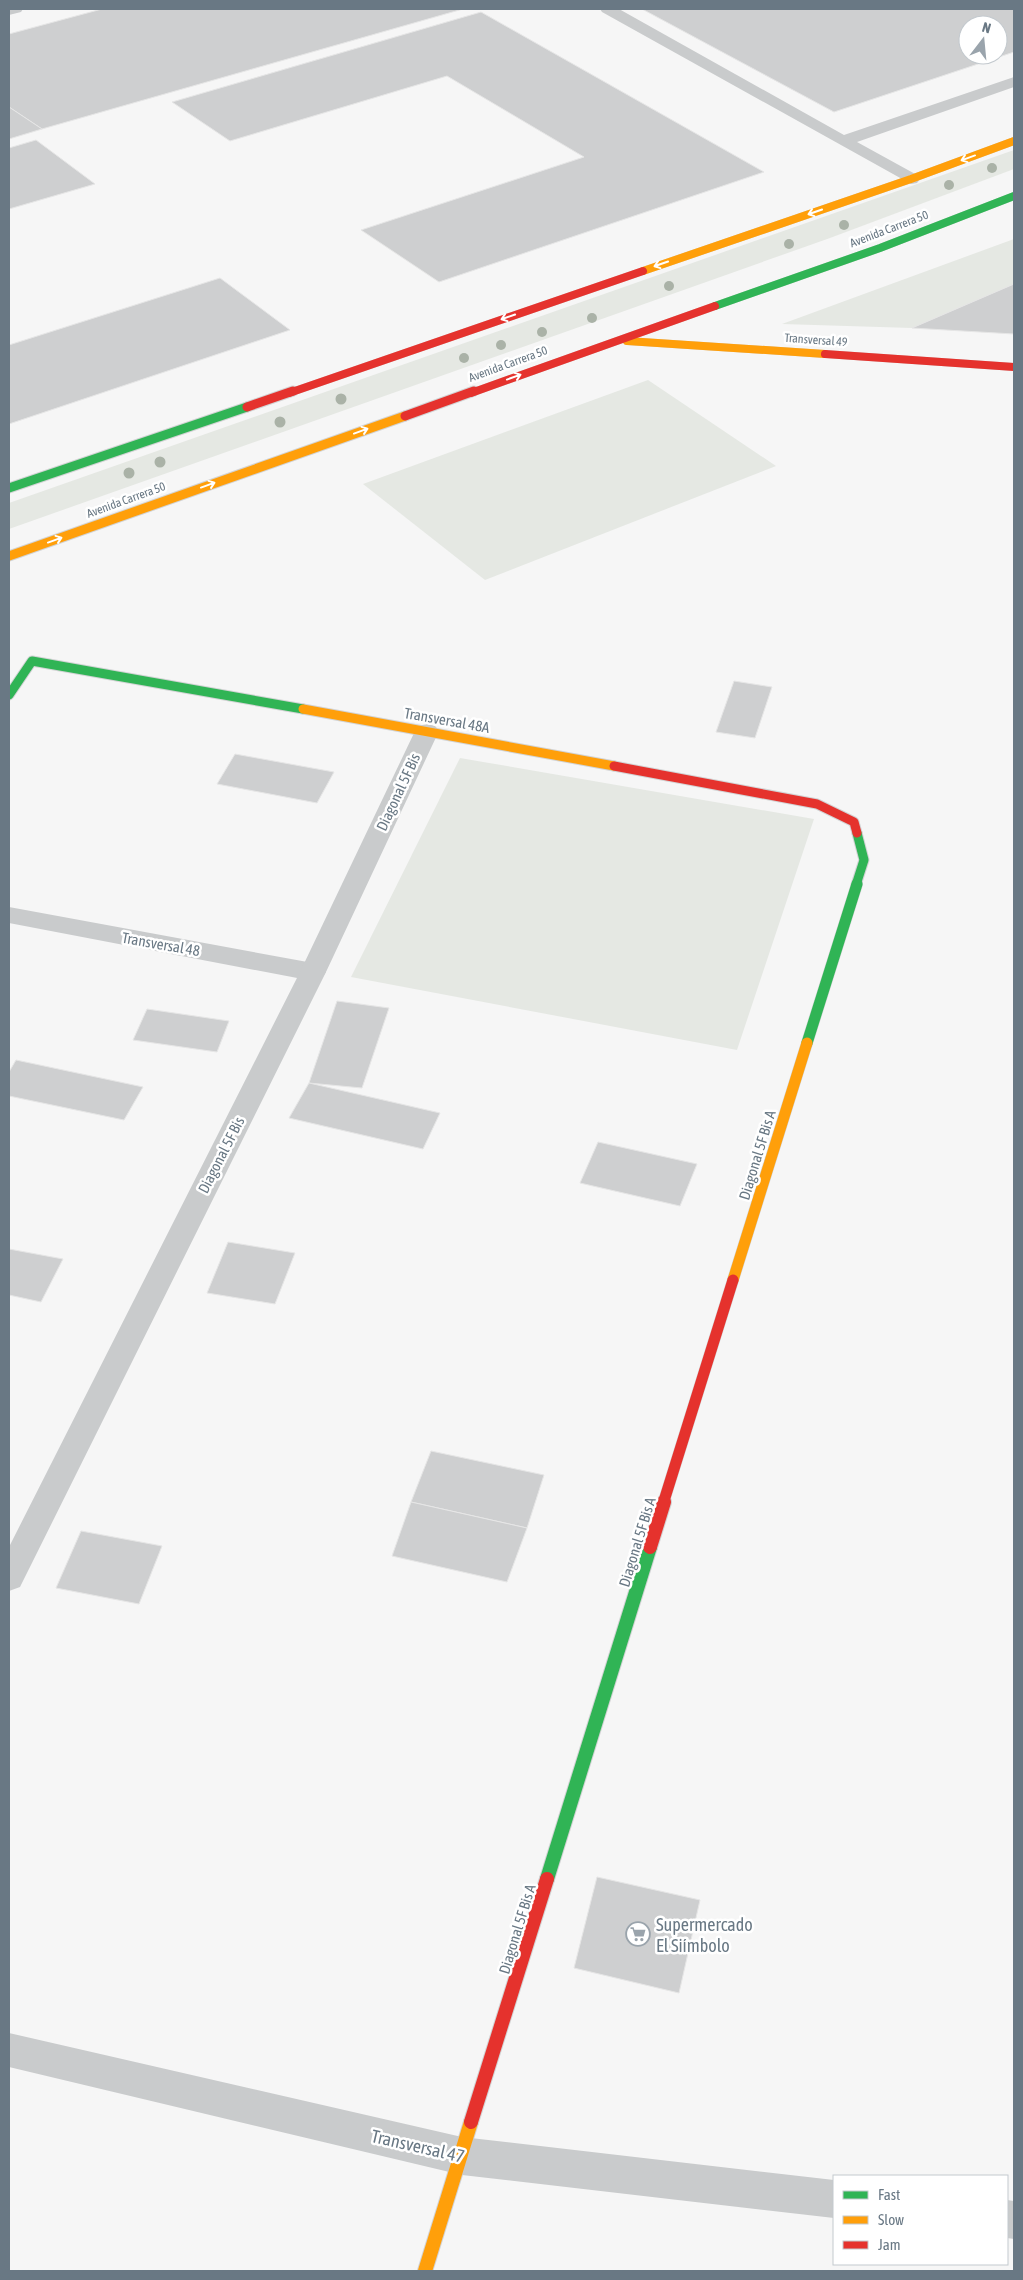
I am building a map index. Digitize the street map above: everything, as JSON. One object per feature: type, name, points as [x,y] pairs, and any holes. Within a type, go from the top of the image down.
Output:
[{"type":"main road","points":[[9,488],[911,179],[1014,141]]},
{"type":"main road","name":"Avenida Carrera 50","points":[[9,556],[880,248],[1014,196]]},
{"type":"main road","name":"Transversal 49","points":[[616,341],[1014,366]]},
{"type":"main road","name":"Transversal 48A","points":[[9,695],[32,661],[427,731],[817,804],[854,822]]},
{"type":"main road","name":"Diagonal 5F Bis A","points":[[425,2271],[864,860],[854,822]]},
{"type":"street","points":[[9,10],[15,9]]},
{"type":"street","points":[[608,9],[845,140],[911,179]]},
{"type":"street","points":[[845,140],[1014,82]]},
{"type":"street","name":"Diagonal 5F Bis","points":[[9,1578],[313,972],[427,731]]},
{"type":"street","name":"Transversal 48","points":[[9,915],[313,972]]},
{"type":"street","name":"Transversal 47","points":[[9,2050],[462,2156],[833,2199]]},
{"type":"shaded area","points":[[1014,150],[1014,169],[830,238],[9,529],[9,503]]},
{"type":"shaded area","points":[[1014,239],[1014,284],[912,328],[782,324]]},
{"type":"shaded area","points":[[648,380],[776,466],[485,580],[363,484]]},
{"type":"shaded area","points":[[460,758],[814,819],[737,1050],[351,977]]},
{"type":"building","points":[[102,9],[463,9],[42,129],[9,107],[9,34]]},
{"type":"building","points":[[642,9],[1014,9],[1014,52],[1008,54],[1008,15],[958,15],[958,65],[975,65],[834,112]]},
{"type":"building","points":[[481,12],[764,172],[439,282],[361,230],[584,157],[447,76],[230,141],[172,102]]},
{"type":"building","points":[[9,107],[42,129],[9,139]]},
{"type":"building","points":[[36,140],[95,184],[9,209],[9,148]]},
{"type":"building","points":[[220,278],[290,330],[9,424],[9,345]]},
{"type":"building","points":[[1014,284],[1014,334],[912,328]]},
{"type":"building","points":[[734,681],[772,687],[755,738],[716,732]]},
{"type":"building","points":[[235,754],[334,772],[317,803],[217,784]]},
{"type":"building","points":[[337,1001],[389,1008],[362,1088],[309,1083]]},
{"type":"building","points":[[147,1009],[229,1021],[217,1052],[133,1040]]},
{"type":"building","points":[[16,1060],[143,1087],[124,1120],[9,1096],[9,1072]]},
{"type":"building","points":[[309,1083],[440,1113],[423,1149],[289,1118]]},
{"type":"building","points":[[598,1142],[697,1164],[680,1206],[580,1183]]},
{"type":"building","points":[[228,1242],[295,1253],[275,1304],[207,1293]]},
{"type":"building","points":[[9,1249],[63,1259],[41,1302],[9,1295]]},
{"type":"building","points":[[431,1451],[544,1475],[527,1528],[411,1502]]},
{"type":"building","points":[[411,1502],[527,1528],[507,1582],[392,1556]]},
{"type":"building","points":[[81,1531],[162,1546],[139,1604],[56,1588]]},
{"type":"building","name":"Supermercado El Siímbolo","points":[[597,1877],[700,1900],[679,1993],[574,1968]]},
{"type":"traffic: fast","points":[[715,306],[880,248],[1014,196]]},
{"type":"traffic: fast","points":[[9,488],[247,407]]},
{"type":"traffic: fast","points":[[9,695],[32,661],[303,709]]},
{"type":"traffic: fast","points":[[807,1043],[864,860],[857,833]]},
{"type":"traffic: fast","points":[[547,1879],[650,1547]]},
{"type":"traffic: slow","points":[[643,271],[911,179],[1014,141]]},
{"type":"traffic: slow","points":[[627,341],[825,354]]},
{"type":"traffic: slow","points":[[9,556],[405,416]]},
{"type":"traffic: slow","points":[[303,709],[614,766]]},
{"type":"traffic: slow","points":[[733,1280],[807,1043]]},
{"type":"traffic: slow","points":[[425,2271],[471,2122]]},
{"type":"traffic: jam","points":[[247,407],[643,271]]},
{"type":"traffic: jam","points":[[405,416],[715,306]]},
{"type":"traffic: jam","points":[[825,354],[1014,367]]},
{"type":"traffic: jam","points":[[614,766],[817,804],[854,822],[857,833]]},
{"type":"traffic: jam","points":[[650,1547],[733,1280]]},
{"type":"traffic: jam","points":[[471,2122],[547,1879]]},
{"type":"place","name":"Supermercado El Siímbolo","points":[[638,1934]]}]
